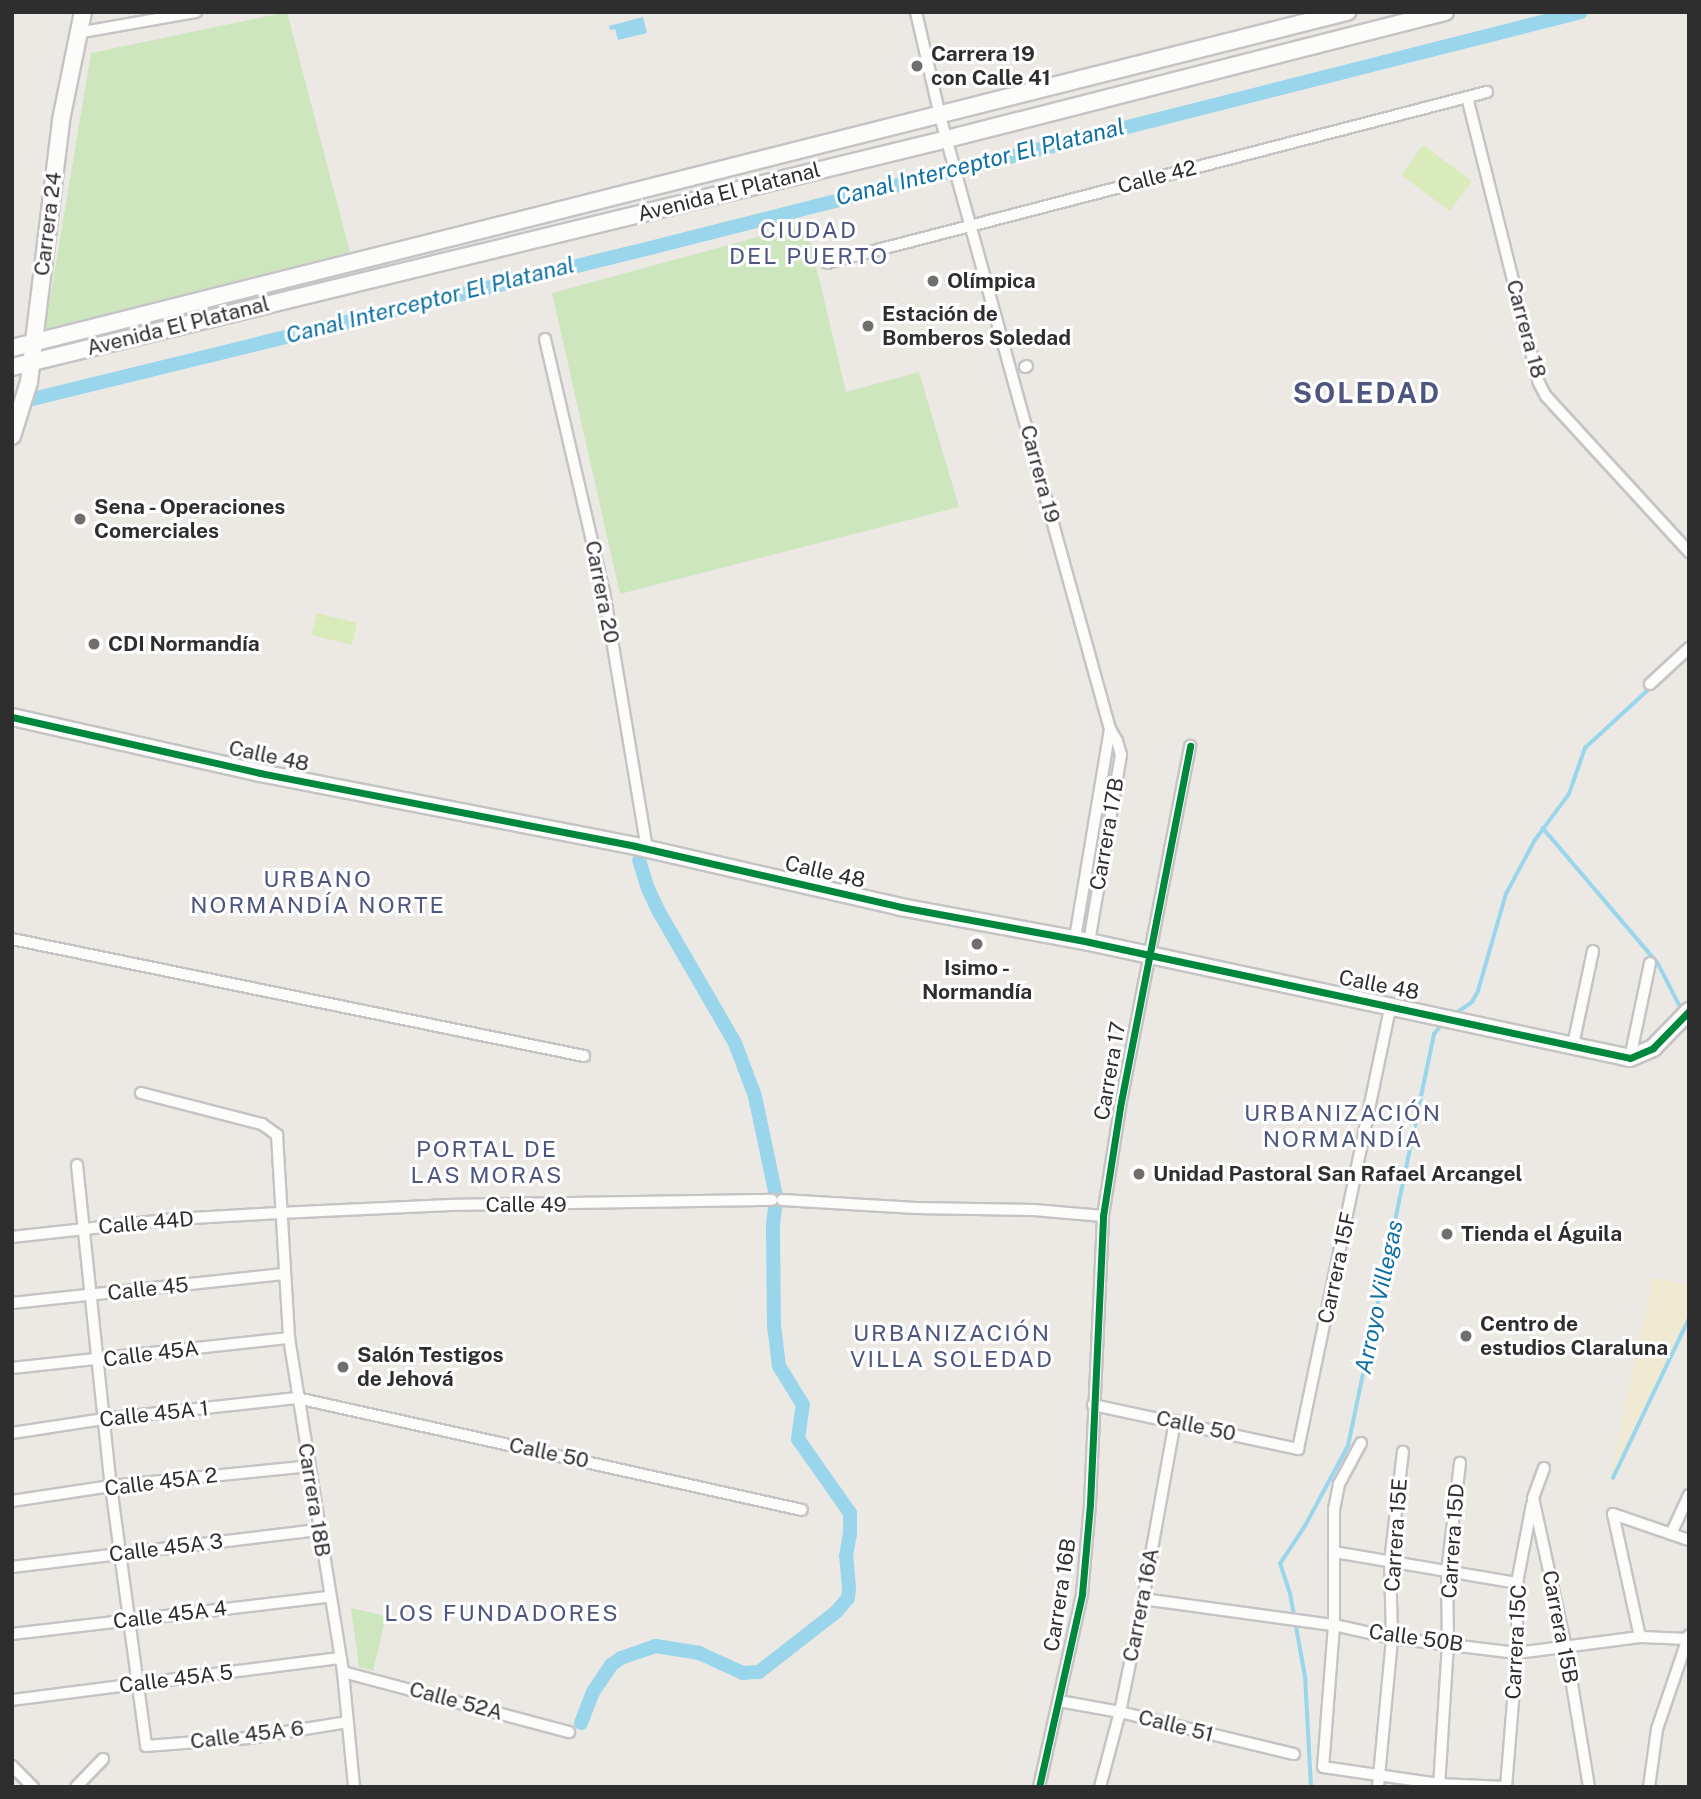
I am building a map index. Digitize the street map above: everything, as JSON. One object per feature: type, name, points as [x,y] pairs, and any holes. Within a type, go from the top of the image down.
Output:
[{"type":"main road","name":"Carrera 24","points":[[15,429],[29,382],[61,120],[83,12]]},
{"type":"main road","name":"Avenida El Platanal","points":[[12,348],[1347,12]]},
{"type":"main road","name":"Avenida El Platanal","points":[[12,367],[948,144],[1445,12]]},
{"type":"main road","name":"Calle 48","points":[[12,717],[260,773],[645,848],[901,907],[1082,940],[1431,1014],[1455,1015],[1630,1058]]},
{"type":"main road","points":[[1630,1058],[1653,1048],[1686,1014]]},
{"type":"street","points":[[77,33],[196,12]]},
{"type":"street","name":"Carrera 19","points":[[916,12],[940,116],[1110,729],[1112,743],[1082,940]]},
{"type":"street","name":"Calle 42","points":[[827,263],[1487,92]]},
{"type":"street","name":"Carrera 18","points":[[1467,97],[1539,383],[1546,396],[1689,552]]},
{"type":"street","name":"Carrera 20","points":[[545,339],[604,592],[645,848]]},
{"type":"street","points":[[1650,684],[1689,648]]},
{"type":"street","name":"Carrera 17","points":[[1093,1405],[1103,1216],[1149,954],[1190,746]]},
{"type":"street","points":[[12,939],[584,1056]]},
{"type":"street","points":[[1573,1045],[1593,951]]},
{"type":"street","points":[[1630,1058],[1650,963]]},
{"type":"street","name":"Carrera 15F","points":[[1298,1449],[1391,1005]]},
{"type":"street","name":"Carrera 18B","points":[[141,1093],[272,1129],[277,1135],[279,1213],[289,1338],[328,1597],[343,1671],[354,1787]]},
{"type":"street","points":[[77,1165],[103,1419],[136,1684]]},
{"type":"street","name":"Calle 49","points":[[279,1213],[450,1205],[777,1200],[1034,1210],[1103,1216]]},
{"type":"street","name":"Calle 44D","points":[[12,1237],[279,1213]]},
{"type":"street","name":"Calle 45","points":[[12,1303],[283,1274]]},
{"type":"street","name":"Calle 45A","points":[[12,1368],[289,1338]]},
{"type":"street","name":"Calle 50","points":[[297,1398],[802,1510]]},
{"type":"street","name":"Calle 45A 1","points":[[12,1433],[103,1419],[297,1398]]},
{"type":"street","name":"Calle 50","points":[[1093,1405],[1298,1449]]},
{"type":"street","name":"Carrera 16B","points":[[1039,1787],[1082,1594],[1093,1405]]},
{"type":"street","name":"Carrera 16A","points":[[1100,1787],[1120,1712],[1175,1421]]},
{"type":"street","points":[[1361,1443],[1339,1485],[1334,1510],[1334,1625],[1323,1767],[1379,1781],[1505,1787]]},
{"type":"street","name":"Carrera 15E","points":[[1379,1781],[1392,1638],[1390,1562],[1403,1452]]},
{"type":"street","name":"Carrera 15D","points":[[1439,1785],[1448,1642],[1447,1572],[1460,1463]]},
{"type":"street","name":"Calle 45A 2","points":[[12,1501],[111,1486],[310,1466]]},
{"type":"street","points":[[1534,1498],[1544,1468]]},
{"type":"street","points":[[1671,1534],[1689,1495]]},
{"type":"street","name":"Carrera 15C","points":[[1505,1787],[1517,1653],[1517,1583],[1534,1498]]},
{"type":"street","name":"Carrera 15B","points":[[1534,1498],[1566,1648],[1589,1787]]},
{"type":"street","points":[[1640,1637],[1613,1514],[1689,1540]]},
{"type":"street","name":"Calle 45A 3","points":[[12,1567],[320,1530]]},
{"type":"street","points":[[1334,1552],[1517,1583]]},
{"type":"street","name":"Calle 45A 4","points":[[12,1634],[328,1597]]},
{"type":"street","name":"Calle 50B","points":[[1143,1599],[1303,1623],[1334,1625],[1392,1638],[1448,1642],[1517,1653],[1640,1637],[1688,1638]]},
{"type":"street","points":[[1650,1787],[1657,1729],[1688,1638]]},
{"type":"street","name":"Calle 45A 5","points":[[12,1700],[340,1658]]},
{"type":"street","name":"Calle 52A","points":[[343,1671],[569,1732]]},
{"type":"street","name":"Calle 45A 6","points":[[136,1684],[146,1745],[249,1738],[348,1722]]},
{"type":"street","name":"Calle 51","points":[[1059,1701],[1120,1712],[1294,1754]]},
{"type":"street","points":[[76,1787],[103,1759]]},
{"type":"street","points":[[12,1766],[33,1787]]},
{"type":"green space","points":[[287,12],[350,252],[45,329],[91,53]]},
{"type":"green space","points":[[1423,145],[1472,181],[1450,211],[1401,175]]},
{"type":"green space","points":[[806,224],[846,392],[919,372],[959,507],[620,594],[552,293]]},
{"type":"green space","points":[[317,613],[357,623],[352,645],[311,635]]},
{"type":"green space","points":[[351,1608],[386,1616],[373,1671],[359,1667]]},
{"type":"sand","points":[[1653,1277],[1689,1285],[1689,1313],[1610,1476]]},
{"type":"water","points":[[643,17],[647,33],[618,40],[615,29],[610,30],[609,26]]},
{"type":"waterway","name":"Canal Interceptor El Platanal","points":[[12,404],[650,248],[1581,12]]},
{"type":"waterway","name":"Arroyo Villegas","points":[[1455,1014],[1472,1002],[1478,991],[1506,894],[1535,840],[1569,794],[1585,748],[1647,691]]},
{"type":"waterway","points":[[1543,828],[1658,963],[1682,1010]]},
{"type":"waterway","points":[[581,1723],[593,1692],[611,1665],[621,1658],[656,1646],[699,1653],[743,1673],[759,1672],[836,1612],[848,1598],[849,1588],[846,1556],[850,1513],[798,1439],[803,1405],[779,1366],[774,1327],[773,1226],[776,1196],[755,1096],[735,1043],[658,910],[639,860]]},
{"type":"waterway","name":"Arroyo Villegas","points":[[1311,1787],[1305,1677],[1290,1594],[1280,1564],[1305,1526],[1348,1446],[1434,1034],[1443,1023]]},
{"type":"waterway","points":[[1613,1478],[1689,1319]]},
{"type":"cycle path","points":[[12,717],[260,773],[635,846],[901,907],[1089,942],[1630,1058],[1653,1048],[1689,1011]]},
{"type":"cycle path","points":[[1039,1787],[1082,1594],[1090,1504],[1103,1216],[1120,1107],[1190,746]]},
{"type":"place","name":"Carrera 19 con Calle 41","points":[[917,66]]},
{"type":"place","name":"Olímpica","points":[[933,281]]},
{"type":"place","name":"Estación de Bomberos Soledad","points":[[868,326]]},
{"type":"place","name":"Sena - Operaciones Comerciales","points":[[80,519]]},
{"type":"place","name":"CDI Normandía","points":[[94,644]]},
{"type":"place","name":"Isimo - Normandía","points":[[977,944]]},
{"type":"place","name":"Unidad Pastoral San Rafael Arcangel","points":[[1139,1174]]},
{"type":"place","name":"Tienda el Águila","points":[[1447,1234]]},
{"type":"place","name":"Centro de estudios Claraluna","points":[[1466,1336]]},
{"type":"place","name":"Salón Testigos de Jehová","points":[[343,1367]]},
{"type":"district","name":"CIUDAD DEL PUERTO","points":[[809,243]]},
{"type":"district","name":"SOLEDAD","points":[[1367,393]]},
{"type":"district","name":"URBANO NORMANDÍA NORTE","points":[[318,892]]},
{"type":"district","name":"URBANIZACIÓN NORMANDÍA","points":[[1343,1126]]},
{"type":"district","name":"PORTAL DE LAS MORAS","points":[[487,1162]]},
{"type":"district","name":"URBANIZACIÓN VILLA SOLEDAD","points":[[952,1346]]},
{"type":"district","name":"LOS FUNDADORES","points":[[502,1613]]}]
